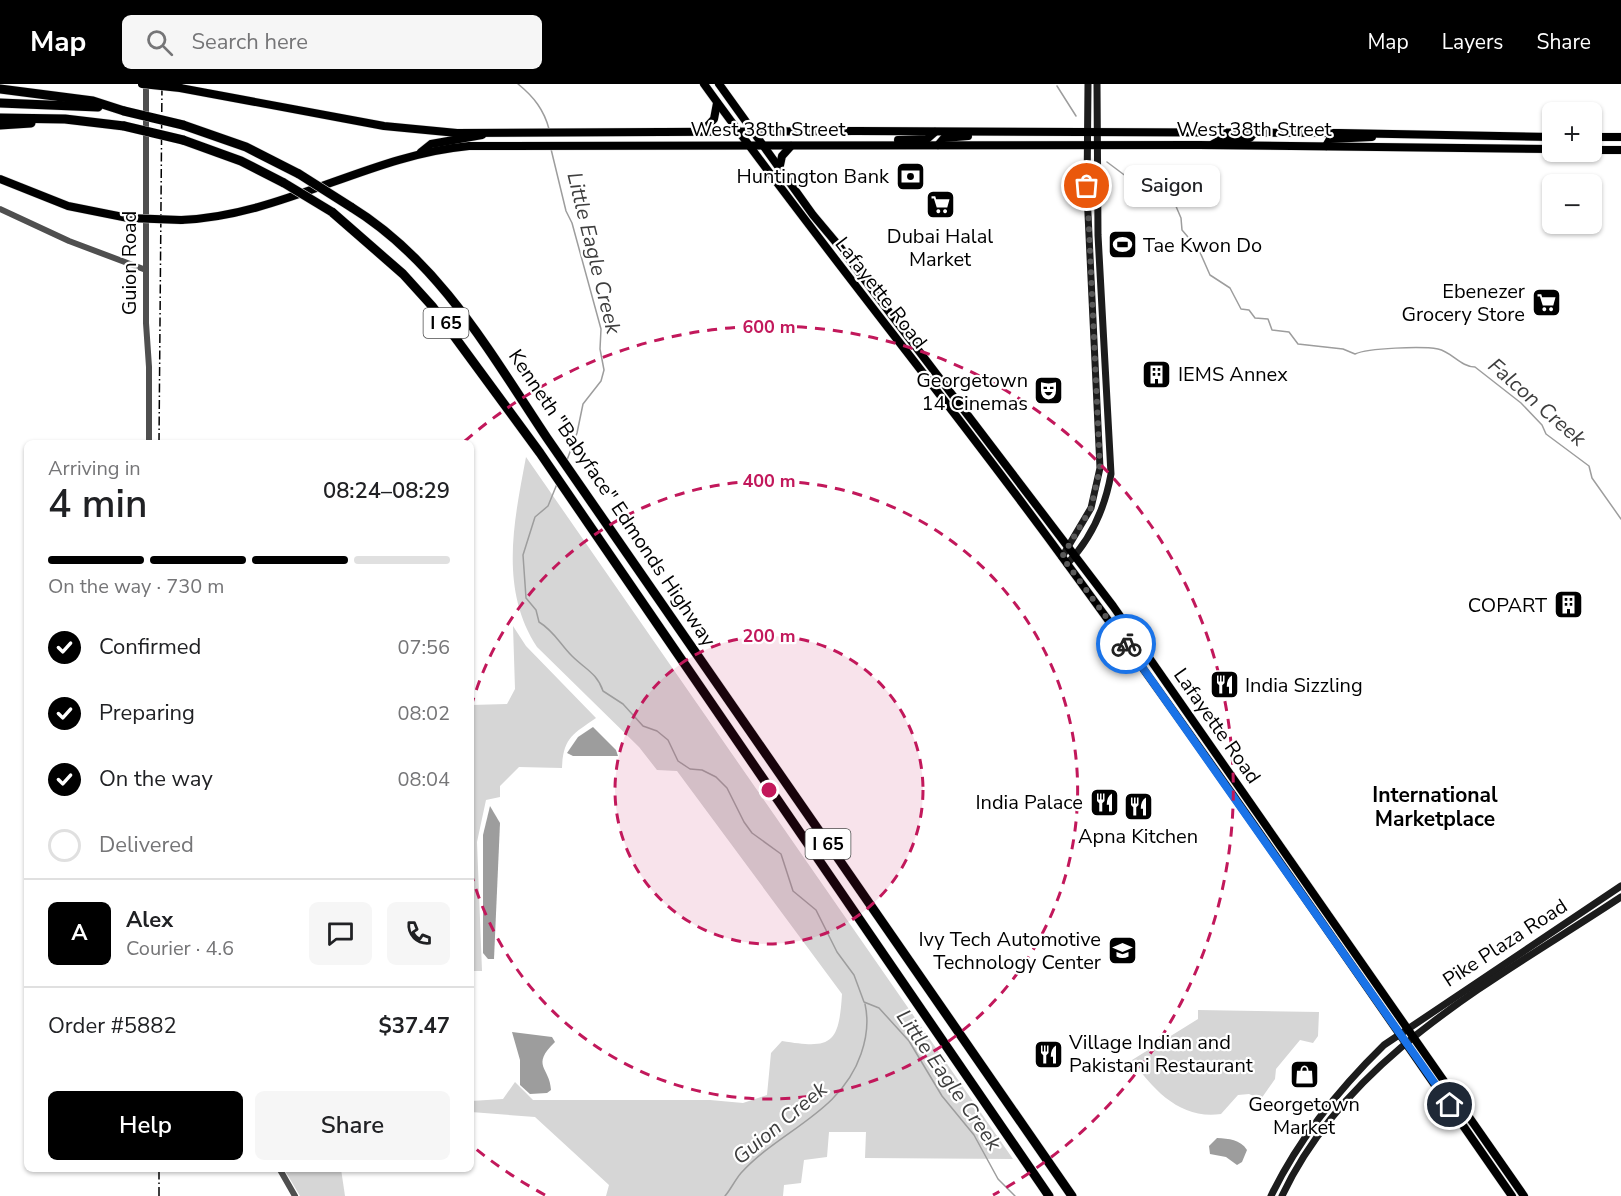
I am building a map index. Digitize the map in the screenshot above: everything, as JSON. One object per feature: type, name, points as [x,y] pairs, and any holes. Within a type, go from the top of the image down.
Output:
[{"type":"highway","points":[[0,89],[93,101],[124,111]]},
{"type":"highway","name":"Kenneth \"Babyface\" Edmonds Highway","points":[[0,103],[65,104],[124,111],[183,125],[246,147],[300,174],[371,219],[443,288],[474,328],[547,438],[1072,1196]]},
{"type":"highway","name":"Kenneth \"Babyface\" Edmonds Highway","points":[[0,118],[78,120],[123,126],[183,140],[241,161],[284,183],[332,212],[403,274],[432,306],[540,453],[1049,1196]]},
{"type":"highway","points":[[0,125],[78,120]]},
{"type":"main road","name":"West 38th Street","points":[[144,84],[180,88],[384,126],[487,133],[1255,132],[1542,137]]},
{"type":"main road","name":"Lafayette Road","points":[[704,84],[748,146],[1065,560],[1192,734],[1512,1196]]},
{"type":"main road","name":"Lafayette Road","points":[[718,84],[779,170],[1076,556],[1524,1196]]},
{"type":"main road","points":[[1065,560],[1068,546],[1091,508],[1100,468],[1087,202],[1088,84]]},
{"type":"main road","points":[[1065,560],[1076,556],[1101,513],[1111,467],[1098,235],[1097,84]]},
{"type":"main road","points":[[703,131],[714,119],[717,103]]},
{"type":"main road","points":[[880,146],[890,140],[927,139],[935,132]]},
{"type":"main road","points":[[938,145],[944,138],[966,137],[978,132]]},
{"type":"main road","points":[[1209,145],[1222,140],[1250,138],[1255,132]]},
{"type":"main road","points":[[420,153],[431,144],[472,139],[487,133]]},
{"type":"main road","points":[[1326,146],[1330,139],[1389,134]]},
{"type":"main road","points":[[1602,137],[1621,137]]},
{"type":"main road","name":"West 38th Street","points":[[0,179],[68,206],[128,218],[181,220],[252,210],[420,153],[470,146],[1209,145],[1542,149]]},
{"type":"main road","points":[[779,170],[782,156],[791,146]]},
{"type":"main road","points":[[1602,150],[1621,150]]},
{"type":"main road","name":"Pike Plaza Road","points":[[1271,1196],[1295,1151],[1320,1117],[1362,1067],[1399,1032],[1621,886]]},
{"type":"main road","name":"Pike Plaza Road","points":[[1282,1196],[1308,1149],[1331,1118],[1406,1041],[1621,897]]},
{"type":"main road","points":[[1546,935],[1552,942]]},
{"type":"main road","points":[[1502,964],[1507,972]]},
{"type":"street","name":"Guion Road","points":[[144,84],[149,440]]},
{"type":"street","points":[[0,209],[69,241],[146,270]]},
{"type":"street","points":[[281,1172],[295,1196]]},
{"type":"shaded area","points":[[526,457],[1013,1159],[865,1158],[866,1132],[829,1132],[827,1157],[804,1160],[801,1183],[784,1185],[783,1196],[606,1196],[609,1185],[535,1117],[474,1112],[474,1101],[503,1099],[515,1082],[533,1100],[710,1100],[743,1103],[767,1095],[771,1053],[782,1041],[812,1044],[829,1040],[835,1033],[841,1011],[842,994],[677,771],[657,770],[639,747],[537,647],[525,625],[514,578],[514,530]]},
{"type":"shaded area","points":[[513,626],[526,646],[596,718],[581,728],[567,743],[562,768],[519,767],[500,786],[500,797],[486,800],[477,842],[482,971],[474,971],[474,705],[507,704],[515,689]]},
{"type":"shaded area","points":[[593,727],[616,750],[618,756],[573,756],[567,753],[578,737]]},
{"type":"shaded area","points":[[490,806],[500,823],[494,959],[488,959],[483,953],[483,835]]},
{"type":"shaded area","points":[[1198,1010],[1319,1012],[1318,1036],[1313,1043],[1300,1040],[1276,1069],[1275,1079],[1261,1099],[1249,1094],[1238,1095],[1221,1114],[1207,1115],[1193,1112],[1169,1100],[1159,1092],[1132,1060],[1198,1019]]},
{"type":"shaded area","points":[[512,1032],[552,1037],[555,1042],[542,1062],[550,1082],[551,1090],[547,1093],[530,1094],[520,1085],[520,1060]]},
{"type":"shaded area","points":[[1217,1138],[1234,1140],[1244,1146],[1247,1150],[1242,1162],[1237,1165],[1226,1157],[1210,1154],[1209,1146]]},
{"type":"shaded area","points":[[286,1172],[341,1172],[345,1196],[300,1196]]},
{"type":"waterway","name":"Little Eagle Creek","points":[[518,84],[538,104],[549,129]]},
{"type":"waterway","name":"Falcon Creek","points":[[1057,86],[1076,116]]},
{"type":"waterway","name":"Little Eagle Creek","points":[[551,149],[566,211],[572,223],[601,329],[600,349],[604,370],[601,381],[583,404],[577,433],[567,460]]},
{"type":"waterway","name":"Falcon Creek","points":[[1107,162],[1131,180],[1153,191],[1168,193],[1172,197],[1181,218],[1182,230],[1199,250],[1210,275],[1230,288],[1241,309],[1249,310],[1255,318],[1268,319],[1272,330],[1289,332],[1298,344],[1343,349],[1355,354],[1395,348],[1438,349],[1465,365],[1475,367],[1521,403],[1542,425],[1546,434],[1589,466],[1592,478],[1621,519]]},
{"type":"waterway","name":"Little Eagle Creek","points":[[557,484],[548,506],[535,517],[523,555],[526,598],[536,610],[539,622],[549,629],[572,656],[594,675],[603,691],[623,704],[643,726],[657,731],[668,740],[678,761],[690,769],[702,770],[716,777],[727,788],[752,833],[781,854],[793,891],[816,910],[837,952],[854,975],[864,1002],[879,1008],[909,1041],[942,1096],[974,1135],[998,1179],[1015,1196]]},
{"type":"waterway","name":"Guion Creek","points":[[725,1196],[741,1173],[773,1145],[825,1106],[852,1074],[866,1035],[865,1004]]},
{"type":"railway","points":[[159,440],[162,84]]},
{"type":"railway","points":[[159,1172],[159,1196]]},
{"type":"way so far","points":[[1087,186],[1100,468],[1098,487],[1091,508],[1062,557],[1126,644]]},
{"type":"place","name":"Huntington Bank","points":[[910,176]]},
{"type":"place","name":"Saigon","points":[[1087,186]]},
{"type":"place","name":"Dubai Halal Market","points":[[940,205]]},
{"type":"place","name":"Tae Kwon Do","points":[[1122,245]]},
{"type":"place","name":"Ebenezer Grocery Store","points":[[1546,302]]},
{"type":"place","name":"IEMS Annex","points":[[1157,374]]},
{"type":"place","name":"Georgetown 14 Cinemas","points":[[1049,391]]},
{"type":"place","name":"COPART","points":[[1568,605]]},
{"type":"place","name":"India Sizzling","points":[[1224,685]]},
{"type":"place","name":"India Palace","points":[[1104,802]]},
{"type":"place","name":"Apna Kitchen","points":[[1138,806]]},
{"type":"place","name":"Ivy Tech Automotive Technology Center","points":[[1122,950]]},
{"type":"place","name":"Village Indian and Pakistani Restaurant","points":[[1048,1054]]},
{"type":"place","name":"Georgetown Market","points":[[1304,1074]]},
{"type":"district","name":"International Marketplace","points":[[1435,807]]},
{"type":"route","points":[[1126,644],[1192,734],[1450,1105]]}]
